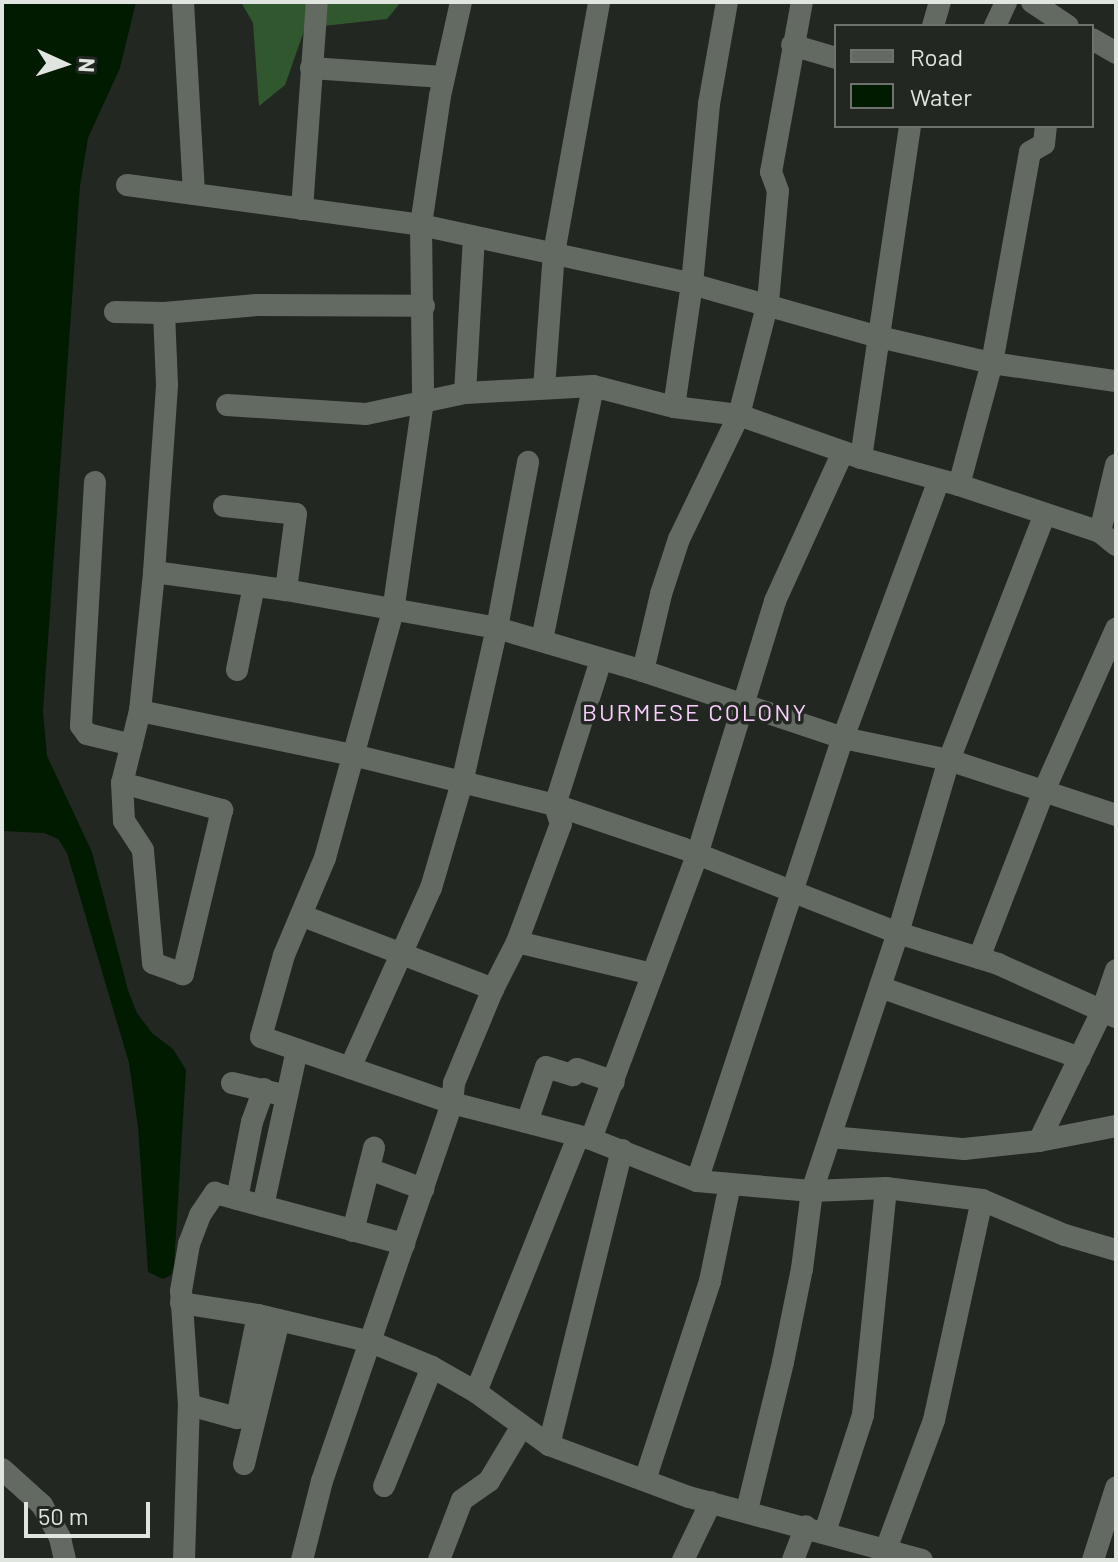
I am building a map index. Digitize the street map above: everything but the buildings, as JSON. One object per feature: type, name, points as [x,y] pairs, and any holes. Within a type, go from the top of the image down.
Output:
[{"type":"street","points":[[183,2],[194,194]]},
{"type":"street","points":[[302,209],[317,2]]},
{"type":"street","points":[[461,2],[443,77],[421,225],[423,401],[393,611],[325,858],[284,955],[261,1037],[452,1103],[622,1150],[697,1181],[812,1191],[886,1188],[982,1200],[1065,1235],[1116,1250]]},
{"type":"street","points":[[544,388],[554,253],[599,2]]},
{"type":"street","points":[[674,407],[692,284],[709,104],[727,2]]},
{"type":"street","points":[[643,671],[661,594],[679,539],[739,415],[768,302],[778,191],[771,172],[802,2]]},
{"type":"street","points":[[934,24],[940,2]]},
{"type":"street","points":[[996,24],[1006,2]]},
{"type":"street","points":[[1032,2],[1065,24]]},
{"type":"street","points":[[1094,40],[1116,53]]},
{"type":"street","points":[[792,45],[834,57]]},
{"type":"street","points":[[311,68],[443,77]]},
{"type":"street","points":[[476,1392],[584,1138],[614,1082],[697,855],[775,601],[852,455],[879,337],[910,128]]},
{"type":"street","points":[[697,1181],[843,738],[949,482],[992,363],[1030,152],[1044,144],[1046,128]]},
{"type":"street","points":[[127,185],[421,225],[768,302],[879,337],[992,363],[1116,381]]},
{"type":"street","points":[[465,393],[474,238]]},
{"type":"street","points":[[115,312],[164,313],[257,305],[424,306]]},
{"type":"street","points":[[122,783],[222,810],[183,974],[153,963],[143,850],[124,821],[122,783],[140,711],[154,572],[167,384],[164,313]]},
{"type":"street","points":[[542,640],[593,386]]},
{"type":"street","points":[[227,405],[366,414],[465,393],[593,386],[674,407],[739,415],[852,455],[949,482],[1108,538],[1116,465]]},
{"type":"street","points":[[350,1068],[431,888],[462,783],[497,628],[528,462]]},
{"type":"street","points":[[95,482],[81,726],[87,734],[132,745]]},
{"type":"street","points":[[224,506],[296,514],[286,590]]},
{"type":"street","points":[[747,1510],[802,1269],[812,1191],[898,933],[949,760],[1045,514]]},
{"type":"street","points":[[154,572],[286,590],[497,628],[643,671],[843,738],[949,760],[1116,815]]},
{"type":"street","points":[[237,670],[254,586]]},
{"type":"street","points":[[979,958],[1043,793],[1116,629]]},
{"type":"street","points":[[302,1560],[322,1481],[452,1103],[454,1083],[493,989],[517,942],[561,824],[555,805],[601,660]]},
{"type":"street","points":[[140,711],[353,755],[555,805],[697,855],[898,933],[979,958],[1109,1014]]},
{"type":"street","points":[[303,916],[493,989]]},
{"type":"street","points":[[517,942],[652,974]]},
{"type":"street","points":[[1039,1141],[1080,1058],[1109,1014],[1116,970]]},
{"type":"street","points":[[880,987],[1080,1058]]},
{"type":"street","points":[[263,1206],[297,1050]]},
{"type":"street","points":[[527,1122],[546,1067],[573,1075],[577,1069],[614,1082]]},
{"type":"street","points":[[232,1083],[287,1097]]},
{"type":"street","points":[[237,1199],[252,1122],[264,1089]]},
{"type":"street","points":[[831,1137],[964,1149],[1039,1141],[1116,1126]]},
{"type":"street","points":[[549,1445],[622,1150]]},
{"type":"street","points":[[353,1231],[371,1159],[423,1189]]},
{"type":"street","points":[[645,1480],[710,1281],[730,1184]]},
{"type":"street","points":[[793,1560],[816,1529],[863,1415],[886,1188]]},
{"type":"street","points":[[184,1560],[189,1405],[181,1303],[189,1244],[200,1215],[215,1193],[404,1244]]},
{"type":"street","points":[[884,1554],[934,1420],[982,1200]]},
{"type":"street","points":[[181,1303],[268,1318],[371,1342],[432,1367],[476,1392],[549,1445],[711,1502],[816,1529],[884,1554],[922,1560]]},
{"type":"street","points":[[189,1405],[237,1418],[268,1318]]},
{"type":"street","points":[[244,1464],[268,1318]]},
{"type":"street","points":[[384,1486],[432,1367]]},
{"type":"street","points":[[439,1560],[462,1500],[489,1481],[522,1426]]},
{"type":"street","points":[[2,1469],[42,1505],[60,1538],[65,1560]]},
{"type":"street","points":[[1093,1560],[1116,1488]]},
{"type":"street","points":[[683,1560],[711,1502]]},
{"type":"green space","points":[[241,2],[401,2],[387,19],[305,28],[285,85],[259,106],[253,23]]},
{"type":"water","points":[[2,2],[136,2],[120,68],[88,138],[80,186],[43,711],[47,756],[92,852],[128,990],[137,1013],[152,1033],[173,1049],[186,1070],[174,1266],[171,1275],[163,1279],[148,1272],[138,1127],[129,1063],[67,853],[58,839],[44,833],[2,831]]},
{"type":"district","name":"BURMESE COLONY","points":[[695,712]]}]
